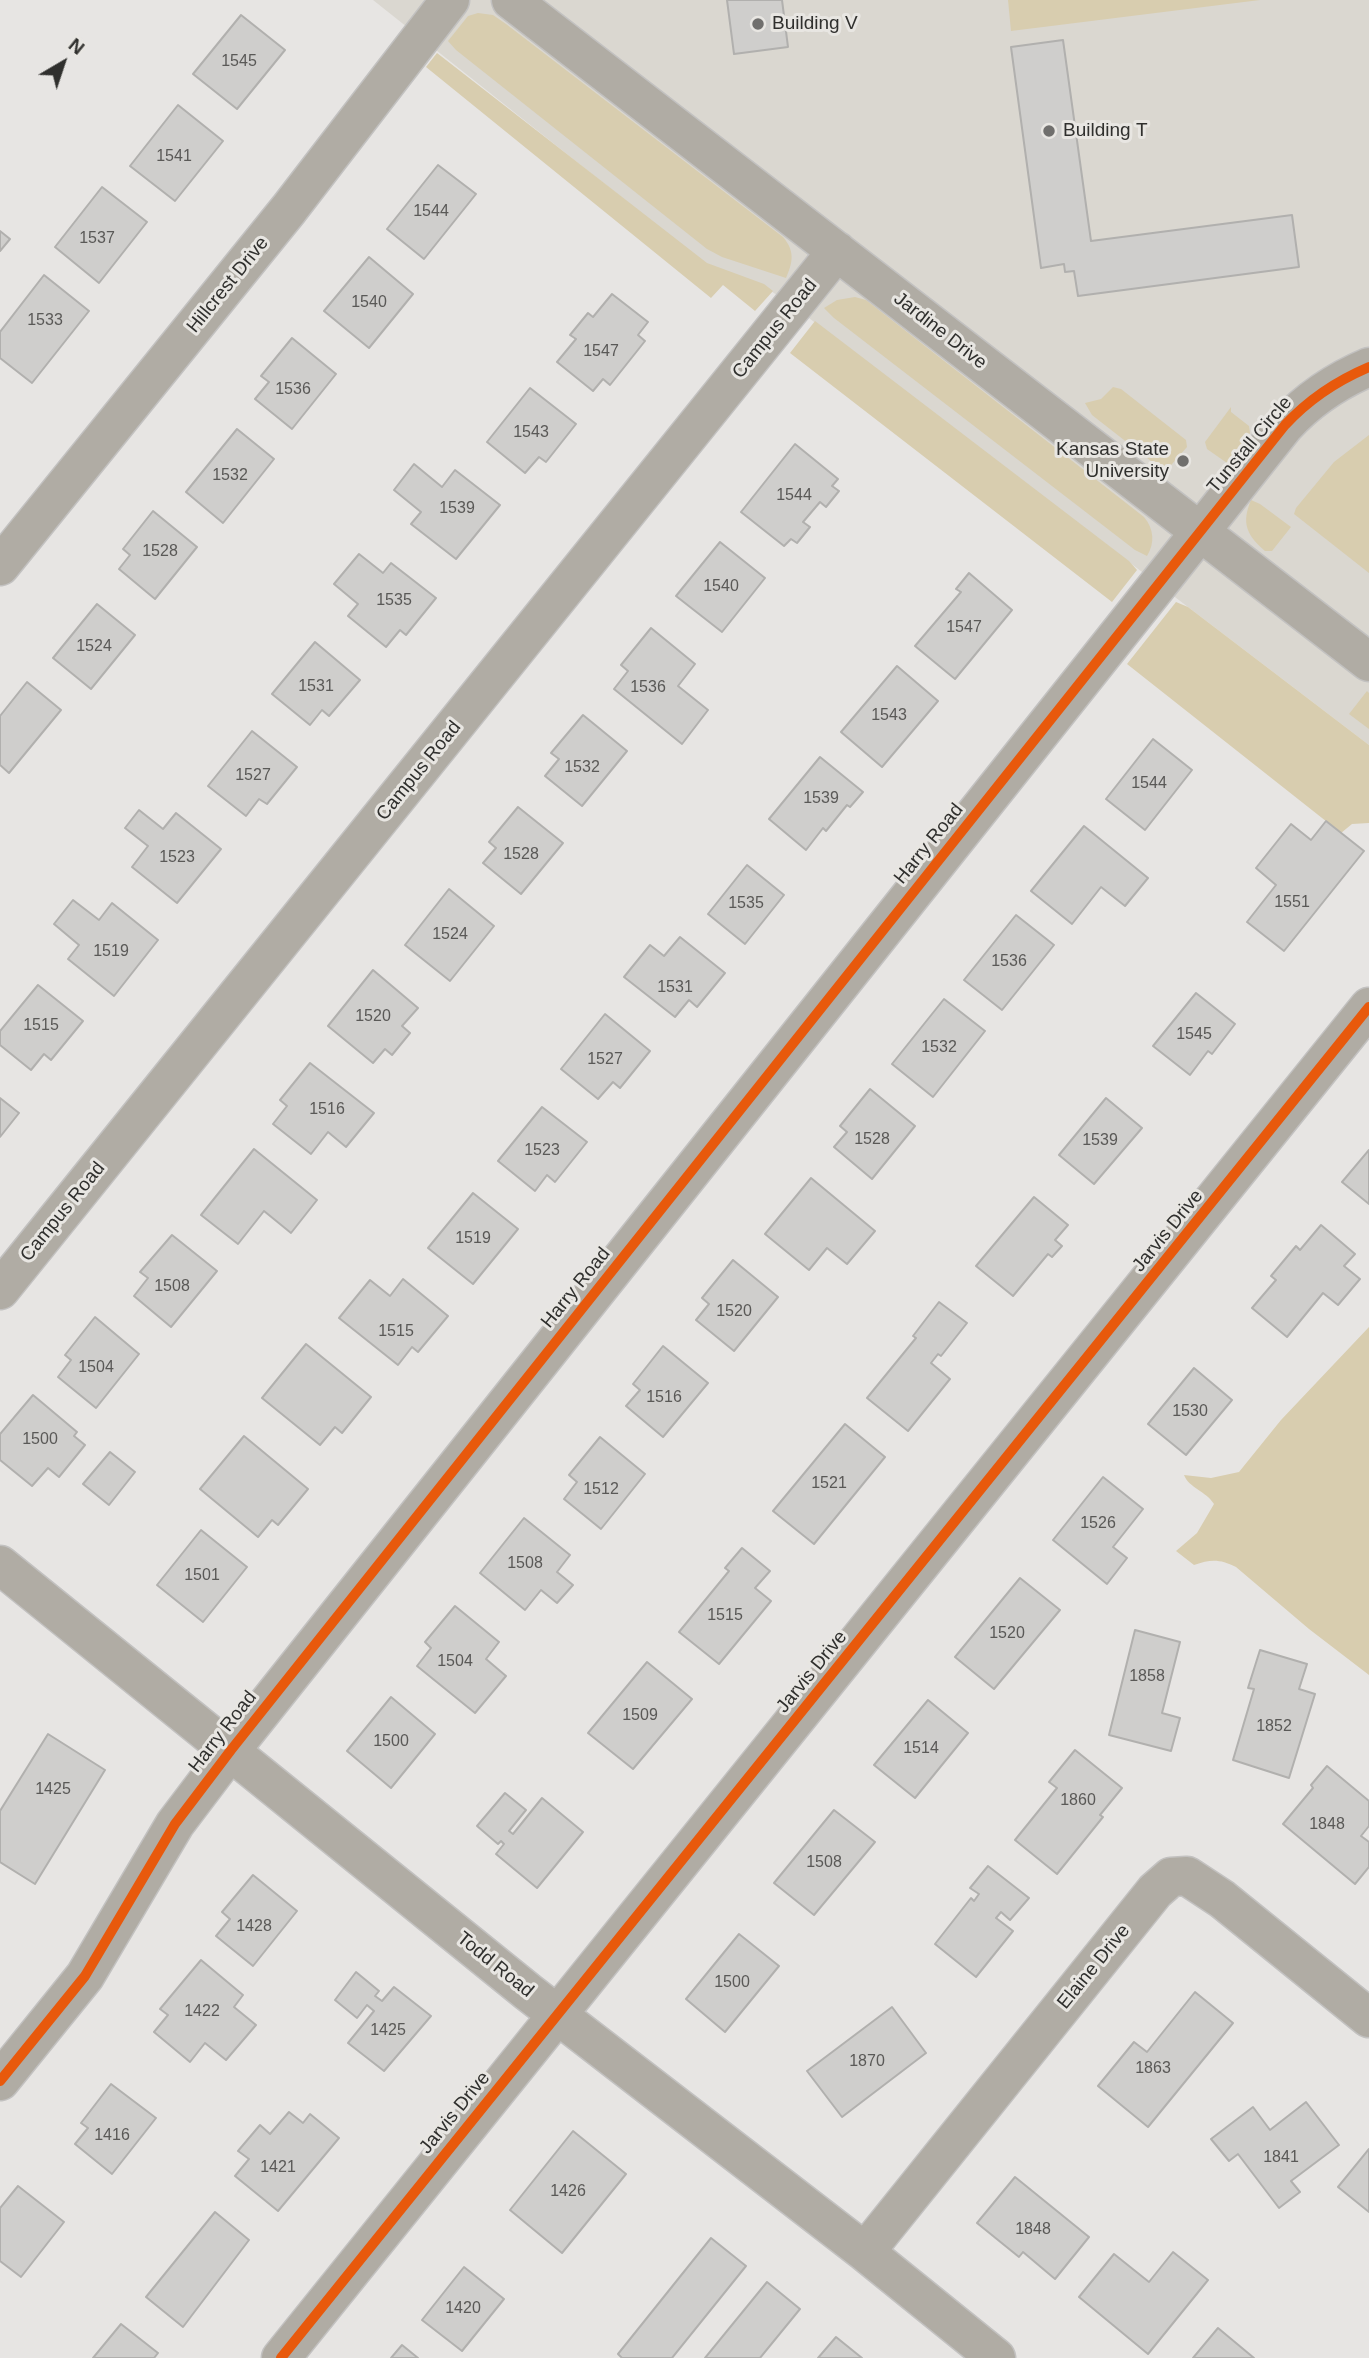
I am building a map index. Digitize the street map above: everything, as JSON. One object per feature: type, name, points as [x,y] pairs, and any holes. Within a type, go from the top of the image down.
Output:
[{"type":"street","name":"Hillcrest Drive","points":[[0,566],[289,209],[450,0]]},
{"type":"street","name":"Jardine Drive","points":[[511,0],[1369,662]]},
{"type":"street","name":"Campus Road","points":[[0,1290],[837,251]]},
{"type":"street","name":"Tunstall Circle","points":[[1201,532],[1297,412],[1331,386],[1369,367]]},
{"type":"street","name":"Harry Road","points":[[0,2081],[85,1976],[175,1824],[231,1750],[1201,532]]},
{"type":"street","name":"Jarvis Drive","points":[[281,2358],[1369,1007]]},
{"type":"street","name":"Todd Road","points":[[0,1564],[558,2014],[865,2252],[996,2358]]},
{"type":"street","name":"Elaine Drive","points":[[865,2252],[1155,1891],[1171,1877],[1187,1876],[1222,1899],[1369,2018]]},
{"type":"shaded area","name":"Kansas State University","points":[[373,0],[1369,0],[1369,745],[805,315],[764,286],[709,267]]},
{"type":"shaded area","points":[[1008,0],[1260,0],[1011,31]]},
{"type":"shaded area","points":[[478,13],[493,15],[506,24],[783,237],[790,247],[792,257],[786,278],[722,257],[707,249],[456,50],[448,41],[468,16]]},
{"type":"shaded area","points":[[437,53],[707,263],[764,284],[773,291],[755,311],[723,285],[711,298],[426,67]]},
{"type":"shaded area","points":[[855,297],[866,300],[1144,517],[1152,536],[1147,556],[1135,550],[824,308],[837,300]]},
{"type":"shaded area","points":[[815,321],[1129,561],[1137,570],[1112,602],[790,353]]},
{"type":"shaded area","points":[[1113,387],[1121,389],[1186,440],[1187,447],[1165,472],[1092,415],[1085,403],[1101,399]]},
{"type":"shaded area","points":[[1231,407],[1231,412],[1249,426],[1250,433],[1227,463],[1207,449],[1205,442]]},
{"type":"shaded area","points":[[1369,435],[1369,573],[1294,514],[1334,462]]},
{"type":"shaded area","points":[[1251,500],[1291,527],[1272,551],[1265,551],[1250,534],[1246,516]]},
{"type":"shaded area","points":[[1176,602],[1188,607],[1369,745],[1369,823],[1352,824],[1341,833],[1127,664]]},
{"type":"shaded area","points":[[1367,691],[1369,693],[1369,729],[1349,714]]},
{"type":"shaded area","points":[[1369,1327],[1369,1675],[1309,1629],[1236,1567],[1215,1561],[1194,1565],[1176,1551],[1197,1533],[1214,1504],[1184,1475],[1211,1478],[1239,1472],[1281,1420]]},
{"type":"building","name":"Building V","points":[[727,0],[782,0],[788,47],[734,54]]},
{"type":"building","points":[[241,15],[285,50],[237,109],[193,74]]},
{"type":"building","name":"Building T","points":[[1063,40],[1091,241],[1292,215],[1299,267],[1078,296],[1074,271],[1065,272],[1064,264],[1041,268],[1011,47]]},
{"type":"building","points":[[178,105],[223,141],[175,201],[130,166]]},
{"type":"building","points":[[438,165],[476,194],[424,259],[387,229]]},
{"type":"building","points":[[102,187],[147,222],[99,283],[55,247]]},
{"type":"building","points":[[0,231],[10,239],[0,251]]},
{"type":"building","points":[[369,257],[413,294],[369,348],[324,311]]},
{"type":"building","points":[[44,275],[89,311],[32,383],[0,358],[0,332]]},
{"type":"building","points":[[612,294],[648,322],[638,335],[645,341],[610,385],[603,379],[593,391],[557,362],[576,339],[570,335],[588,313],[593,317]]},
{"type":"building","points":[[292,338],[336,374],[292,429],[255,399],[269,382],[261,376]]},
{"type":"building","points":[[530,388],[576,424],[546,462],[539,457],[525,473],[487,442]]},
{"type":"building","points":[[237,429],[274,459],[223,523],[186,492]]},
{"type":"building","points":[[795,444],[838,479],[832,486],[839,491],[826,507],[820,502],[803,522],[810,527],[797,543],[791,539],[784,546],[741,512]]},
{"type":"building","points":[[414,464],[442,487],[455,470],[500,505],[456,559],[411,524],[421,512],[394,490]]},
{"type":"building","points":[[153,511],[197,547],[155,599],[119,569],[130,555],[123,549]]},
{"type":"building","points":[[720,542],[765,578],[722,632],[676,596]]},
{"type":"building","points":[[359,554],[383,573],[391,563],[436,598],[406,635],[400,630],[386,647],[348,616],[358,604],[334,584]]},
{"type":"building","points":[[969,573],[1012,610],[955,679],[915,646],[961,592],[956,589]]},
{"type":"building","points":[[97,604],[135,635],[91,689],[53,658]]},
{"type":"building","points":[[651,628],[695,664],[678,686],[708,710],[682,744],[614,689],[628,671],[621,665]]},
{"type":"building","points":[[315,642],[360,680],[329,716],[322,710],[310,725],[272,694]]},
{"type":"building","points":[[897,666],[938,701],[882,767],[841,732]]},
{"type":"building","points":[[27,682],[61,710],[9,773],[0,765],[0,716]]},
{"type":"building","points":[[583,715],[627,751],[582,806],[545,776],[559,759],[551,753]]},
{"type":"building","points":[[252,731],[297,767],[267,804],[259,799],[246,816],[208,786]]},
{"type":"building","points":[[1153,739],[1192,770],[1145,830],[1106,799]]},
{"type":"building","points":[[820,757],[863,792],[850,807],[847,805],[826,831],[823,828],[806,850],[769,819]]},
{"type":"building","points":[[518,807],[563,843],[521,894],[483,863],[496,848],[489,842]]},
{"type":"building","points":[[139,810],[163,829],[176,813],[221,849],[177,903],[132,867],[148,846],[125,828]]},
{"type":"building","points":[[1326,821],[1364,851],[1284,951],[1247,922],[1276,885],[1256,868],[1291,824],[1311,840]]},
{"type":"building","points":[[1084,826],[1148,878],[1125,906],[1101,887],[1072,924],[1031,891]]},
{"type":"building","points":[[747,865],[784,895],[745,944],[708,914]]},
{"type":"building","points":[[449,889],[494,926],[450,981],[405,945]]},
{"type":"building","points":[[73,900],[99,920],[112,903],[158,940],[114,996],[68,959],[79,945],[54,924]]},
{"type":"building","points":[[1016,915],[1054,945],[1002,1010],[964,980]]},
{"type":"building","points":[[680,937],[725,973],[697,1007],[689,1000],[675,1017],[624,977],[650,945],[664,956]]},
{"type":"building","points":[[373,970],[418,1008],[402,1026],[410,1033],[392,1055],[385,1049],[373,1063],[328,1026]]},
{"type":"building","points":[[38,985],[83,1021],[51,1060],[44,1054],[31,1070],[0,1045],[0,1031]]},
{"type":"building","points":[[1196,993],[1235,1024],[1212,1054],[1208,1051],[1190,1075],[1153,1046]]},
{"type":"building","points":[[944,999],[985,1031],[933,1097],[892,1064]]},
{"type":"building","points":[[605,1014],[650,1051],[620,1088],[613,1082],[598,1099],[561,1069]]},
{"type":"building","points":[[310,1063],[374,1113],[346,1147],[328,1132],[311,1154],[273,1124],[287,1106],[280,1100]]},
{"type":"building","points":[[870,1089],[915,1126],[872,1179],[834,1147],[847,1132],[840,1126]]},
{"type":"building","points":[[0,1098],[19,1113],[0,1137]]},
{"type":"building","points":[[1106,1098],[1142,1128],[1094,1184],[1059,1155]]},
{"type":"building","points":[[542,1107],[587,1142],[555,1182],[547,1175],[535,1191],[498,1161]]},
{"type":"building","points":[[254,1149],[317,1200],[291,1233],[264,1211],[238,1244],[201,1215]]},
{"type":"building","points":[[1369,1150],[1369,1204],[1342,1182]]},
{"type":"building","points":[[811,1178],[875,1231],[847,1264],[827,1248],[809,1270],[765,1234]]},
{"type":"building","points":[[473,1193],[518,1229],[473,1284],[428,1248]]},
{"type":"building","points":[[1034,1197],[1068,1225],[1055,1240],[1062,1246],[1052,1257],[1048,1254],[1013,1296],[976,1266]]},
{"type":"building","points":[[1321,1225],[1355,1254],[1344,1266],[1360,1279],[1338,1305],[1323,1293],[1287,1337],[1252,1308],[1276,1280],[1271,1276],[1296,1246],[1300,1250]]},
{"type":"building","points":[[172,1235],[217,1271],[171,1327],[134,1296],[148,1278],[140,1272]]},
{"type":"building","points":[[733,1260],[778,1297],[734,1351],[696,1320],[709,1304],[702,1298]]},
{"type":"building","points":[[403,1279],[448,1316],[418,1352],[412,1347],[398,1365],[339,1318],[370,1280],[390,1296]]},
{"type":"building","points":[[939,1302],[967,1323],[941,1356],[938,1354],[931,1363],[950,1379],[908,1431],[867,1398],[916,1338],[913,1336]]},
{"type":"building","points":[[95,1317],[139,1354],[96,1408],[58,1377],[71,1360],[65,1355]]},
{"type":"building","points":[[306,1344],[371,1397],[342,1433],[335,1427],[320,1445],[262,1398]]},
{"type":"building","points":[[663,1346],[708,1383],[663,1437],[626,1406],[640,1390],[633,1384]]},
{"type":"building","points":[[1194,1368],[1232,1400],[1186,1455],[1148,1424]]},
{"type":"building","points":[[33,1395],[77,1432],[74,1436],[85,1445],[59,1477],[48,1468],[32,1486],[0,1460],[0,1434]]},
{"type":"building","points":[[845,1424],[885,1457],[814,1544],[773,1511]]},
{"type":"building","points":[[244,1436],[308,1489],[278,1525],[272,1520],[258,1537],[200,1489]]},
{"type":"building","points":[[600,1437],[645,1474],[601,1529],[564,1499],[577,1482],[569,1475]]},
{"type":"building","points":[[110,1452],[135,1472],[109,1505],[83,1484]]},
{"type":"building","points":[[1103,1477],[1143,1509],[1113,1547],[1127,1558],[1107,1584],[1053,1540]]},
{"type":"building","points":[[524,1518],[570,1555],[557,1572],[573,1585],[557,1603],[541,1590],[525,1610],[480,1573]]},
{"type":"building","points":[[201,1530],[247,1567],[203,1622],[157,1585]]},
{"type":"building","points":[[742,1548],[770,1571],[755,1588],[771,1601],[719,1664],[679,1632],[729,1571],[725,1568]]},
{"type":"building","points":[[1020,1578],[1060,1610],[994,1689],[955,1657]]},
{"type":"building","points":[[455,1606],[499,1642],[486,1659],[506,1676],[475,1713],[417,1666],[431,1648],[425,1642]]},
{"type":"building","points":[[1135,1630],[1180,1642],[1162,1713],[1180,1718],[1171,1751],[1109,1735]]},
{"type":"building","points":[[1260,1650],[1307,1664],[1299,1689],[1315,1694],[1289,1778],[1233,1760],[1254,1689],[1248,1688]]},
{"type":"building","points":[[647,1662],[692,1699],[633,1769],[588,1733]]},
{"type":"building","points":[[391,1697],[435,1734],[391,1788],[347,1751]]},
{"type":"building","points":[[928,1700],[968,1733],[915,1798],[874,1765]]},
{"type":"building","points":[[48,1734],[105,1770],[35,1884],[0,1862],[0,1811]]},
{"type":"building","points":[[1075,1750],[1122,1788],[1100,1815],[1103,1817],[1057,1874],[1015,1840],[1057,1788],[1049,1782]]},
{"type":"building","points":[[1327,1766],[1369,1801],[1369,1826],[1361,1836],[1369,1842],[1369,1867],[1355,1884],[1283,1824],[1313,1788],[1311,1785]]},
{"type":"building","points":[[505,1793],[526,1810],[509,1831],[513,1834],[542,1798],[583,1832],[537,1888],[496,1854],[504,1844],[501,1841],[498,1844],[477,1826]]},
{"type":"building","points":[[834,1810],[875,1842],[814,1915],[774,1883]]},
{"type":"building","points":[[988,1866],[1029,1898],[1010,1920],[1001,1912],[996,1918],[1013,1931],[976,1977],[935,1944],[971,1898],[974,1901],[979,1894],[970,1888]]},
{"type":"building","points":[[253,1875],[297,1911],[253,1966],[216,1936],[230,1919],[222,1912]]},
{"type":"building","points":[[739,1934],[779,1966],[725,2032],[686,1999]]},
{"type":"building","points":[[201,1960],[243,1995],[234,2007],[256,2025],[226,2060],[205,2043],[190,2062],[154,2032],[168,2015],[160,2009]]},
{"type":"building","points":[[356,1972],[379,1991],[375,1996],[382,2001],[394,1987],[431,2016],[384,2071],[348,2043],[374,2011],[367,2005],[357,2018],[335,2000]]},
{"type":"building","points":[[1195,1992],[1233,2023],[1148,2127],[1098,2086],[1134,2042],[1147,2052]]},
{"type":"building","points":[[892,2007],[926,2053],[842,2117],[807,2071]]},
{"type":"building","points":[[111,2084],[156,2118],[112,2174],[75,2144],[88,2128],[81,2123]]},
{"type":"building","points":[[1306,2102],[1339,2145],[1291,2181],[1300,2192],[1279,2208],[1238,2154],[1229,2161],[1211,2139],[1253,2107],[1270,2130]]},
{"type":"building","points":[[289,2112],[303,2123],[310,2114],[339,2138],[278,2211],[235,2176],[249,2159],[238,2151],[260,2125],[270,2134]]},
{"type":"building","points":[[573,2131],[626,2174],[562,2253],[510,2210]]},
{"type":"building","points":[[1369,2149],[1369,2212],[1338,2187]]},
{"type":"building","points":[[1015,2177],[1089,2237],[1055,2279],[1023,2252],[1019,2257],[977,2223]]},
{"type":"building","points":[[18,2186],[64,2222],[21,2277],[0,2261],[0,2208]]},
{"type":"building","points":[[215,2212],[249,2240],[183,2327],[146,2297]]},
{"type":"building","points":[[711,2238],[746,2266],[672,2358],[622,2358],[618,2354]]},
{"type":"building","points":[[1173,2252],[1208,2280],[1148,2354],[1079,2297],[1114,2254],[1149,2282]]},
{"type":"building","points":[[464,2267],[504,2299],[462,2351],[422,2320]]},
{"type":"building","points":[[767,2282],[800,2309],[760,2358],[705,2358]]},
{"type":"building","points":[[121,2324],[158,2353],[154,2358],[93,2358]]},
{"type":"building","points":[[1218,2328],[1254,2358],[1193,2358]]},
{"type":"building","points":[[836,2337],[862,2358],[818,2358]]},
{"type":"building","points":[[402,2345],[418,2358],[391,2358]]},
{"type":"cycle path","points":[[0,2081],[85,1976],[175,1824],[231,1750],[1285,425],[1324,392],[1369,367]]},
{"type":"cycle path","points":[[281,2358],[1369,1007]]},
{"type":"place","name":"Building V","points":[[758,24]]},
{"type":"place","name":"Building T","points":[[1049,131]]},
{"type":"place","name":"Kansas State University","points":[[1183,461]]}]
